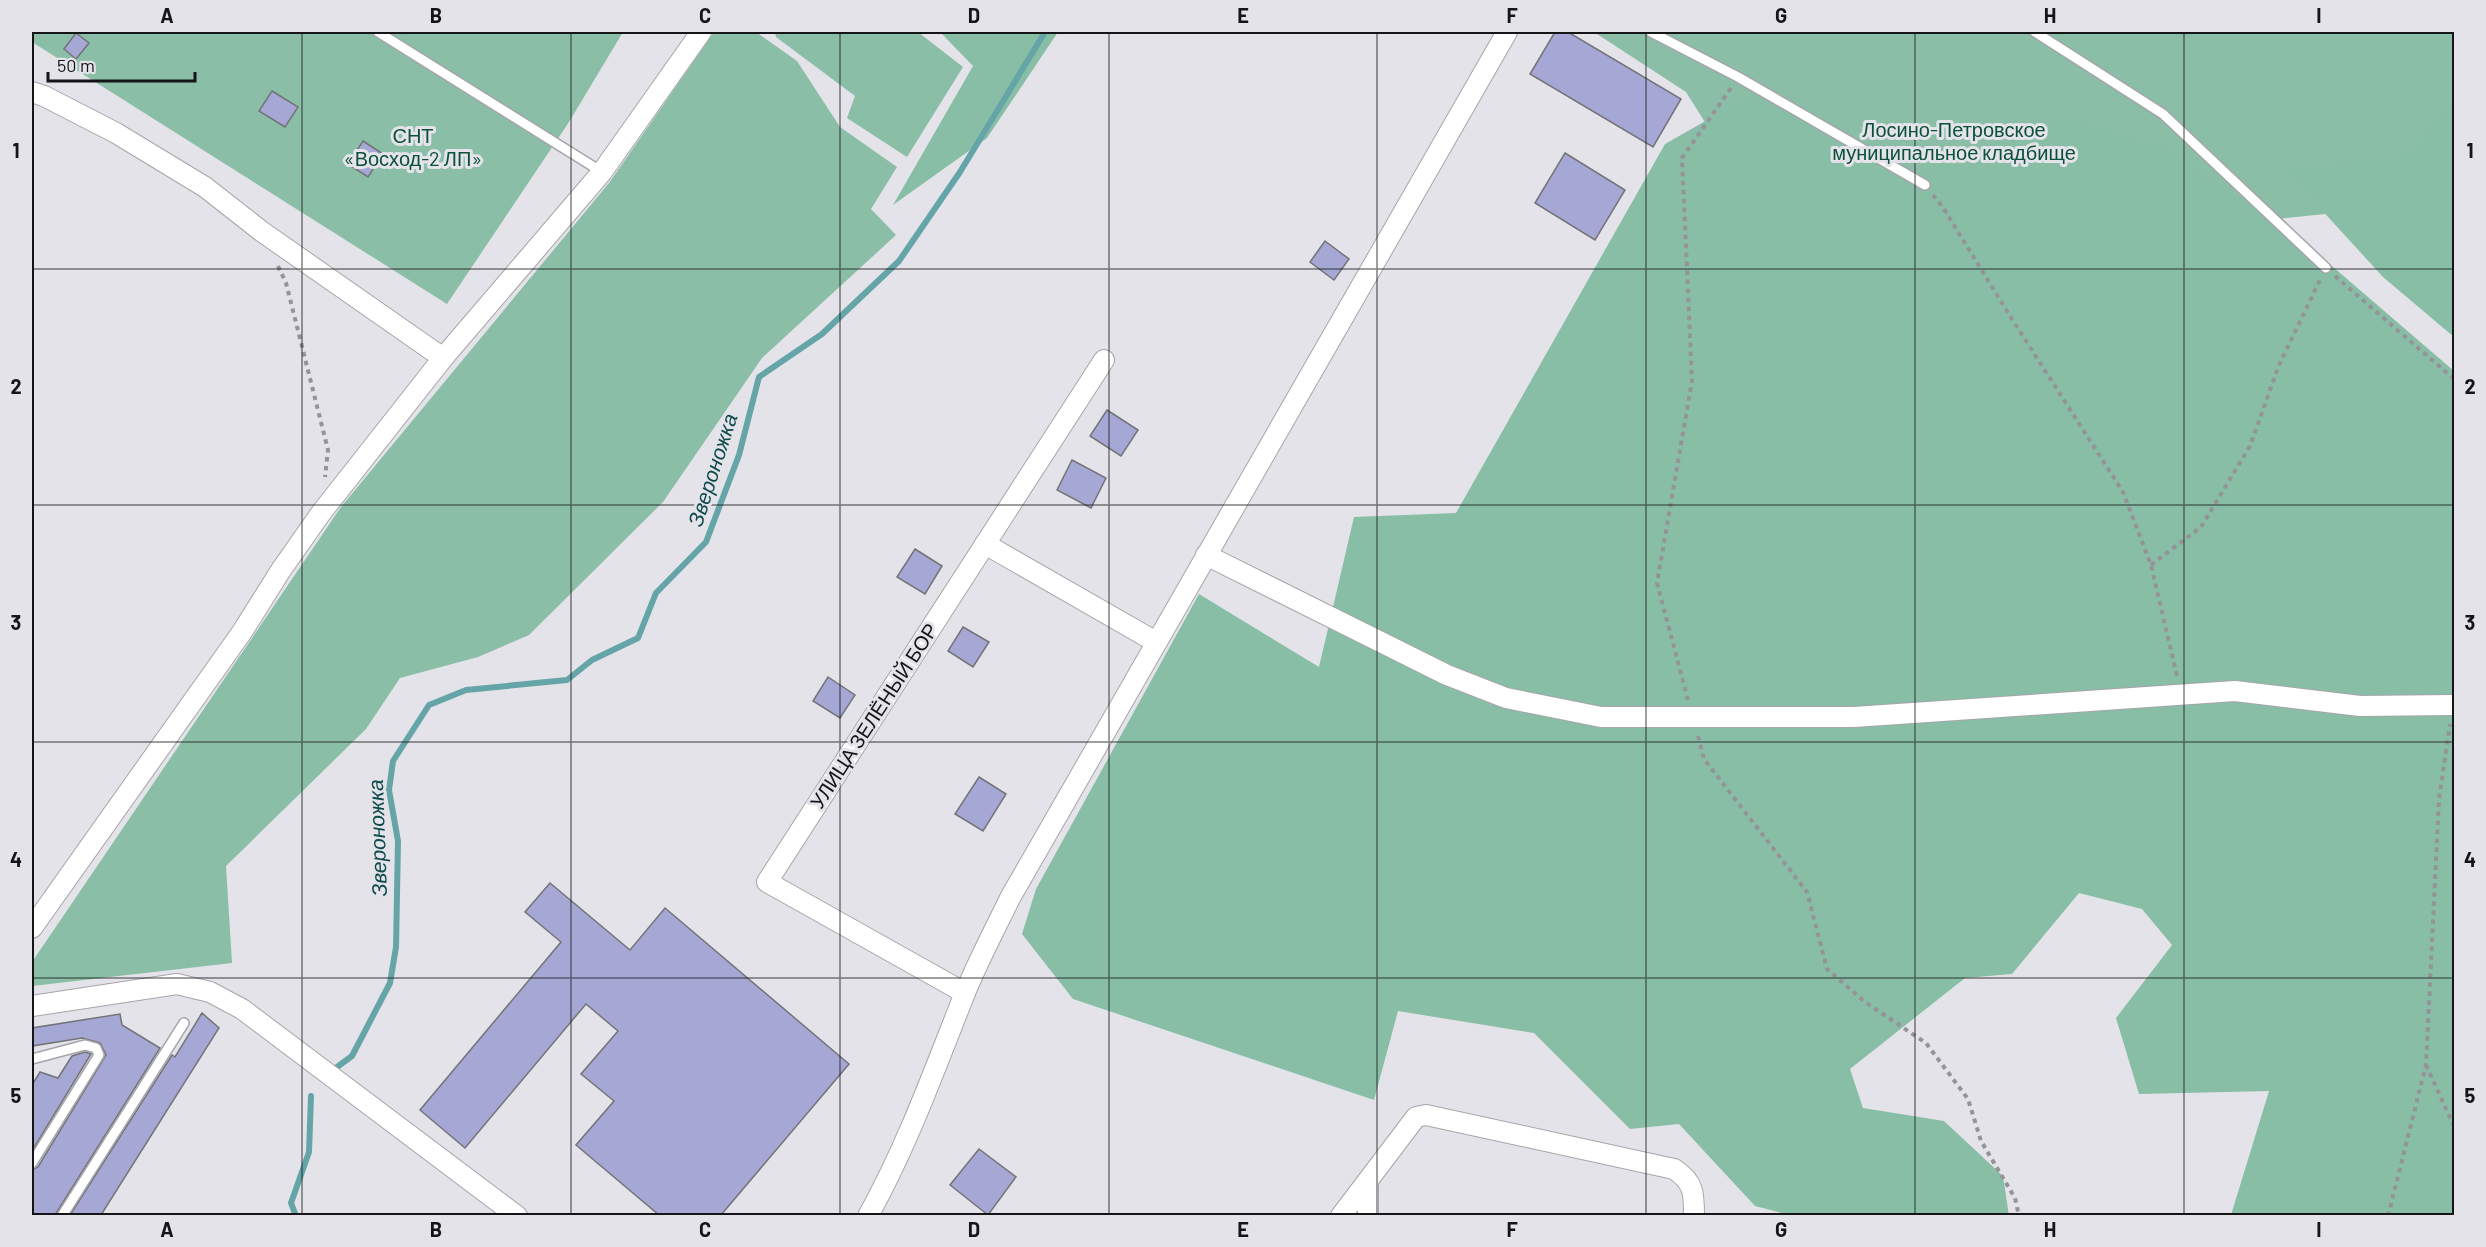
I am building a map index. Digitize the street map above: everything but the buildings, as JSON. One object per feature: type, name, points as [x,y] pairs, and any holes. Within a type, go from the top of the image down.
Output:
[{"type":"street","points":[[32,928],[242,632],[321,513],[443,358],[602,172],[701,32]]},
{"type":"street","points":[[868,1215],[892,1174],[954,1026],[965,993],[1010,898],[1507,32]]},
{"type":"street","points":[[32,92],[116,133],[205,187],[261,231],[443,358]]},
{"type":"street","name":"УЛИЦА ЗЕЛЁНЫЙ БОР","points":[[965,993],[767,882],[1104,360]]},
{"type":"street","points":[[985,544],[1156,642]]},
{"type":"street","points":[[1206,555],[1446,675],[1506,698],[1601,717],[1854,717],[2235,691],[2360,706],[2453,705]]},
{"type":"street","points":[[32,1006],[177,984],[210,992],[242,1009],[517,1215]]},
{"type":"street","points":[[1341,1215],[1416,1117],[1426,1115],[1674,1169],[1686,1177],[1691,1186],[1694,1215]]},
{"type":"street","points":[[1368,1181],[1368,1215]]},
{"type":"lane","points":[[378,32],[602,172]]},
{"type":"lane","points":[[1651,32],[1738,77],[1925,185]]},
{"type":"lane","points":[[2035,32],[2163,114],[2326,268]]},
{"type":"lane","points":[[62,1215],[184,1023]]},
{"type":"lane","points":[[32,1162],[99,1055],[96,1048],[85,1045],[33,1061]]},
{"type":"path","points":[[1738,77],[1682,158],[1692,381],[1657,583],[1704,759],[1807,892],[1827,969],[1865,1002],[1926,1043],[1968,1099],[1981,1141],[2015,1198],[2019,1215]]},
{"type":"path","points":[[1925,185],[1944,209],[2123,492],[2151,565],[2181,694]]},
{"type":"path","points":[[276,262],[286,283],[328,450],[324,482]]},
{"type":"path","points":[[2151,565],[2201,527],[2250,446],[2279,365],[2326,268],[2454,379]]},
{"type":"path","points":[[2388,1215],[2426,1065],[2439,799],[2453,705]]},
{"type":"path","points":[[2426,1065],[2454,1126]]},
{"type":"green space","name":"СНТ «Восход-2 ЛП»","points":[[32,32],[623,32],[569,122],[447,304],[32,42]]},
{"type":"green space","points":[[714,32],[756,32],[797,61],[840,127],[897,167],[871,209],[896,235],[762,358],[663,502],[529,635],[478,657],[400,678],[366,729],[226,866],[232,963],[32,986],[32,962],[341,507],[609,183]]},
{"type":"green space","points":[[775,32],[918,32],[963,67],[907,157],[847,118],[855,96],[776,37]]},
{"type":"green space","points":[[940,32],[1058,32],[987,138],[893,205],[973,66]]},
{"type":"green space","name":"Лосино-Петровское муниципальное кладбище","points":[[1594,32],[2454,32],[2454,157],[2383,208],[1937,254],[1737,173],[1686,92]]},
{"type":"green space","points":[[1753,94],[1909,177],[2064,117],[2168,148],[2311,248],[2454,371],[2454,1215],[2231,1215],[2269,1091],[2139,1094],[2116,1018],[2172,945],[2142,909],[2079,893],[2012,974],[1965,978],[1850,1069],[1863,1108],[1944,1121],[2003,1176],[2009,1216],[1793,1216],[1755,1206],[1679,1124],[1630,1129],[1534,1033],[1398,1011],[1374,1100],[1073,999],[1022,934],[1036,889],[1199,594],[1319,667],[1354,517],[1456,513],[1665,144]]},
{"type":"green space","points":[[2454,95],[2454,337],[2383,277],[2285,170],[2409,154]]},
{"type":"waterway","name":"Звероножка","points":[[333,1070],[352,1056],[390,983],[396,947],[398,841],[389,790],[393,761],[429,705],[466,690],[567,680],[592,660],[638,638],[656,593],[706,542],[739,455],[759,377],[822,334],[899,261],[960,172],[1045,32]]},
{"type":"waterway","name":"Звероножка","points":[[296,1216],[291,1203],[309,1152],[311,1096]]}]
